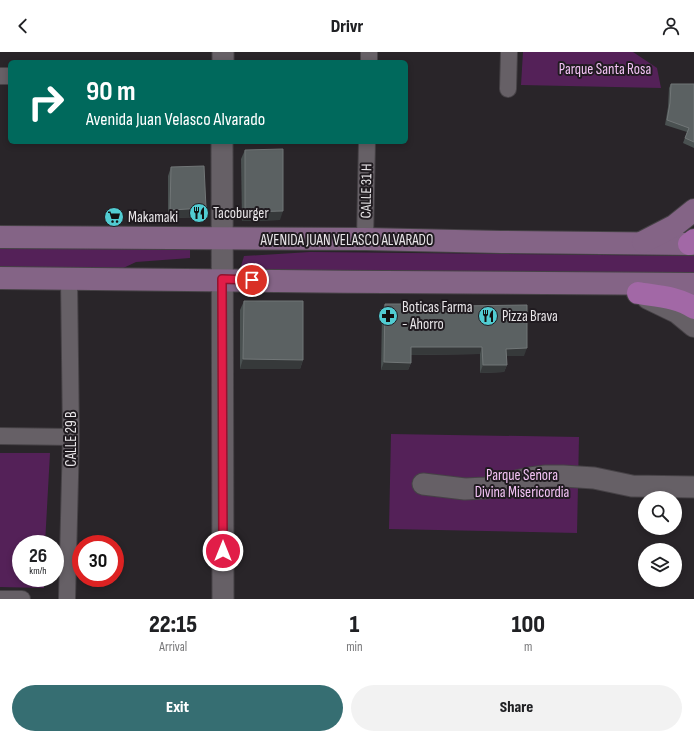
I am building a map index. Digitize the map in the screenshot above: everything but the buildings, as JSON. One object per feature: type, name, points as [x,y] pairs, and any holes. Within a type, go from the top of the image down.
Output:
[{"type":"main road","points":[[640,244],[674,226],[694,210]]},
{"type":"main road","name":"AVENIDA JUAN VELASCO ALVARADO","points":[[0,238],[74,237],[222,240],[365,239],[640,244],[692,243]]},
{"type":"main road","points":[[0,278],[694,284]]},
{"type":"main road","points":[[638,293],[666,298],[694,308]]},
{"type":"street","points":[[508,89],[509,52]]},
{"type":"street","points":[[222,144],[223,599]]},
{"type":"street","name":"CALLE 31 H","points":[[365,239],[367,144]]},
{"type":"street","name":"CALLE 29 B","points":[[67,599],[71,437],[69,279]]},
{"type":"street","points":[[577,284],[638,293],[677,312],[694,326]]},
{"type":"street","points":[[0,436],[71,437]]},
{"type":"street","points":[[423,484],[465,489],[479,488],[530,478],[563,476],[594,478],[632,486],[694,487]]},
{"type":"street","points":[[0,599],[22,599]]},
{"type":"green space","name":"Parque Santa Rosa","points":[[523,52],[633,52],[657,68],[661,88],[521,85]]},
{"type":"green space","points":[[0,247],[190,248],[190,258],[136,262],[117,271],[0,269]]},
{"type":"green space","points":[[310,252],[694,256],[694,277],[239,273],[244,256]]},
{"type":"green space","name":"Parque Señora Divina Misericordia","points":[[391,434],[579,437],[577,533],[389,529]]},
{"type":"green space","points":[[0,453],[50,453],[45,535],[12,535],[12,587],[44,588],[0,587]]},
{"type":"place","name":"Tacoburger","points":[[199,213]]},
{"type":"place","name":"Makamaki","points":[[114,217]]},
{"type":"place","name":"Boticas Farma - Ahorro","points":[[388,316]]},
{"type":"place","name":"Pizza Brava","points":[[488,316]]},
{"type":"route","points":[[223,551],[222,279],[252,280]]}]
